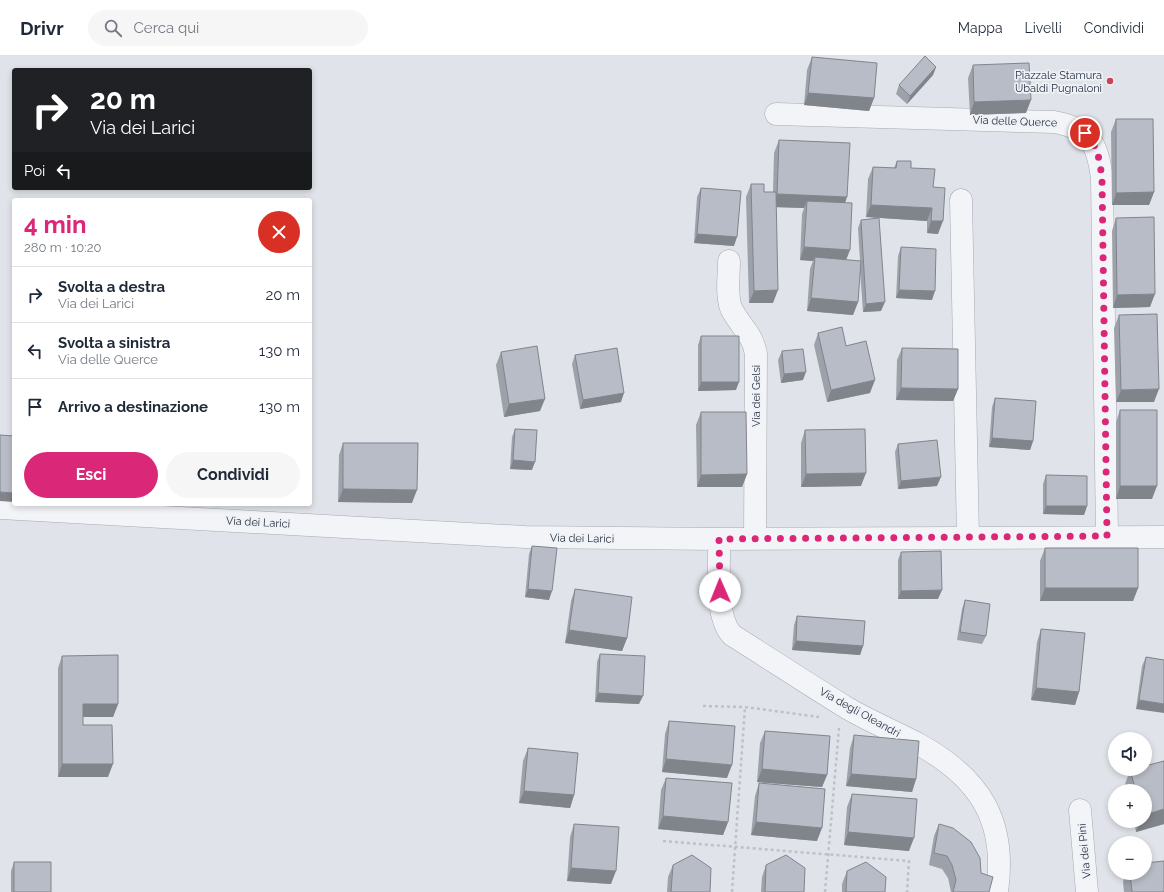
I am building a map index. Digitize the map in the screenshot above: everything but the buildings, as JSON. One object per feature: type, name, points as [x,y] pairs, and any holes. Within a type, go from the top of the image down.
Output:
[{"type":"street","name":"Via delle Querce","points":[[776,114],[1054,122],[1075,127],[1090,138],[1098,155],[1102,179],[1107,536]]},
{"type":"street","points":[[960,200],[968,536]]},
{"type":"street","name":"Via dei Gelsi","points":[[729,262],[729,293],[731,307],[750,336],[755,347],[755,538]]},
{"type":"street","name":"Via dei Larici","points":[[0,508],[526,537],[719,539],[968,536],[1164,537]]},
{"type":"street","name":"Via degli Oleandri","points":[[719,539],[721,610],[728,631],[732,635],[848,708],[922,746],[944,760],[961,774],[980,795],[992,818],[999,861],[997,892]]},
{"type":"street","name":"Via dei Pini","points":[[1080,810],[1087,892]]},
{"type":"path","points":[[703,706],[745,707],[820,718]]},
{"type":"path","points":[[732,892],[745,707]]},
{"type":"path","points":[[825,892],[840,723]]},
{"type":"path","points":[[663,841],[909,861],[907,892]]},
{"type":"place","name":"Piazzale Stamura Ubaldi Pugnaloni","points":[[1110,81]]},
{"type":"route","points":[[720,591],[719,539],[1107,536],[1102,179],[1100,162],[1095,147],[1085,133]]}]
